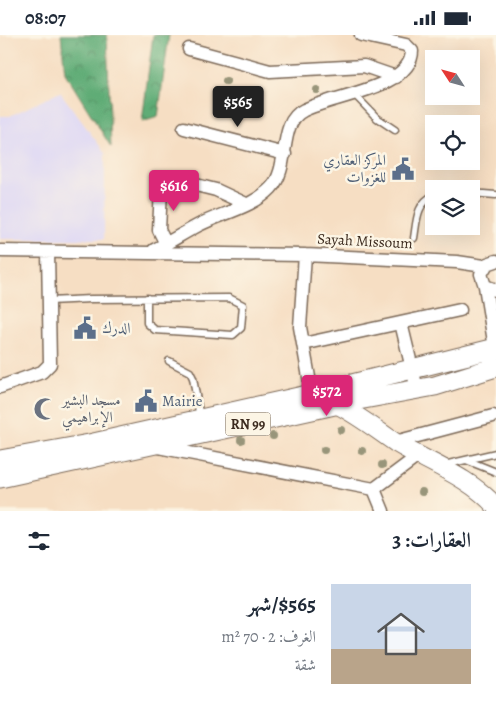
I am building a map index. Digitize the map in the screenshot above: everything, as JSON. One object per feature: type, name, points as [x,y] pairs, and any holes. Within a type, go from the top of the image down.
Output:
[{"type":"main road","name":"RN 99","points":[[0,478],[151,445],[200,426],[339,398],[414,369],[496,355]]},
{"type":"main road","name":"RN 99","points":[[0,460],[200,426],[339,398],[418,389],[481,373],[496,355]]},
{"type":"main road","points":[[339,398],[395,442],[439,466],[481,493],[496,507]]},
{"type":"street","points":[[151,252],[197,226],[246,204],[272,188],[281,175],[290,125],[296,115],[305,109],[354,94],[396,77],[408,67],[412,60],[412,51],[406,45],[362,35]]},
{"type":"street","points":[[189,49],[270,71],[364,66],[396,77]]},
{"type":"street","points":[[184,128],[285,155]]},
{"type":"street","points":[[166,244],[159,230],[161,189],[168,179],[216,190],[246,204]]},
{"type":"street","name":"Sayah Missoum","points":[[0,251],[305,255],[490,264]]},
{"type":"street","points":[[0,387],[42,372],[50,364],[48,252]]},
{"type":"street","name":"Sayah Missoum","points":[[305,255],[300,302],[303,344],[339,398]]},
{"type":"street","points":[[490,264],[481,279],[491,288],[496,355]]},
{"type":"street","points":[[303,344],[460,310]]},
{"type":"street","points":[[401,323],[418,389]]},
{"type":"street","points":[[395,442],[493,416]]},
{"type":"street","points":[[151,445],[374,489],[418,456]]},
{"type":"street","points":[[374,489],[383,511]]},
{"type":"lane","points":[[354,94],[377,118],[395,130]]},
{"type":"lane","points":[[480,194],[496,195]]},
{"type":"lane","points":[[414,239],[419,207],[425,200]]},
{"type":"lane","points":[[49,301],[146,298],[236,300],[243,305],[241,328],[233,335],[155,330],[147,323],[146,298]]},
{"type":"lane","points":[[170,361],[190,372],[193,378],[200,426]]},
{"type":"lane","points":[[439,466],[496,453]]},
{"type":"lane","points":[[466,460],[496,472]]},
{"type":"shaded area","points":[[60,92],[105,153],[104,239],[0,239],[0,116],[10,116]]},
{"type":"green space","points":[[61,35],[107,35],[111,147],[65,73]]},
{"type":"green space","points":[[153,35],[169,35],[158,117],[142,122]]},
{"type":"place","name":"المركز العقاري للغزوات","points":[[403,169]]},
{"type":"place","name":"الدرك","points":[[85,328]]},
{"type":"place","name":"Mairie","points":[[146,401]]},
{"type":"place","name":"مسجد البشير الإبراهيمي","points":[[45,409]]}]
